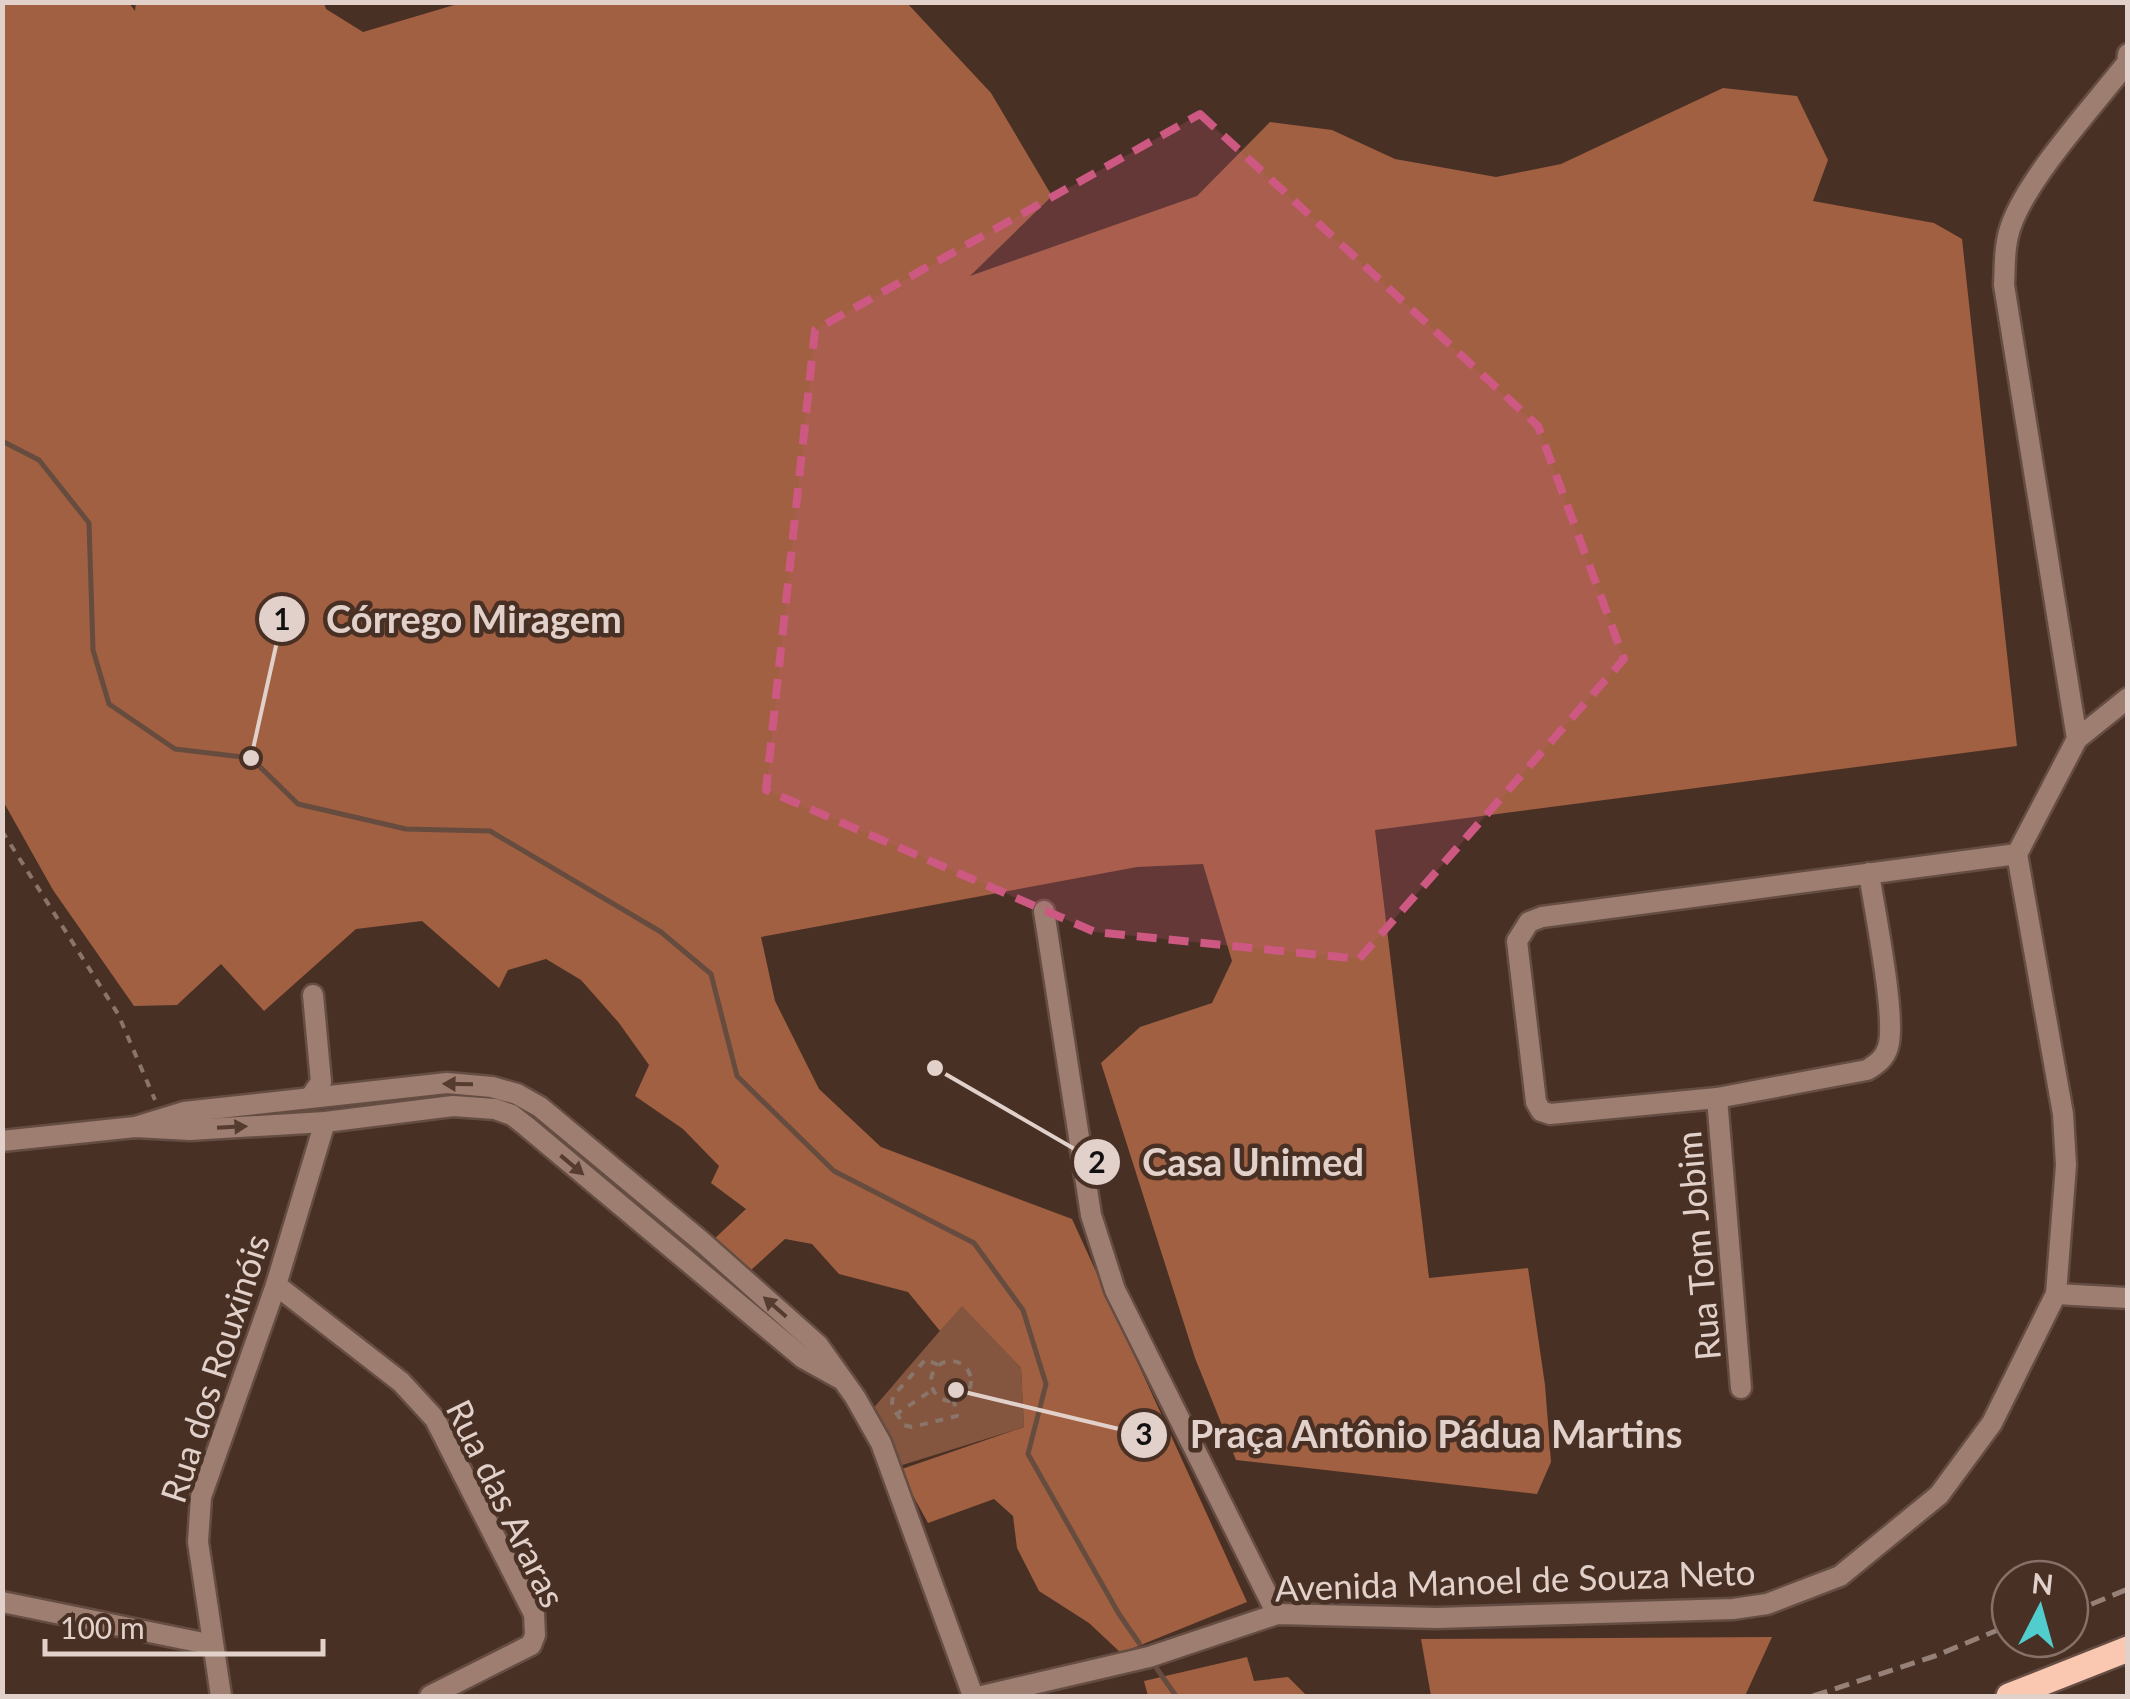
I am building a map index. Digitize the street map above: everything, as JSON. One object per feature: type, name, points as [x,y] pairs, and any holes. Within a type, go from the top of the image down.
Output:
[{"type":"main road","points":[[2009,1696],[2128,1649]]},
{"type":"street","points":[[2077,739],[2004,286],[2005,250],[2012,222],[2032,187],[2127,62],[2128,54]]},
{"type":"street","points":[[1869,873],[1890,1019],[1888,1050],[1879,1062],[1867,1070],[1718,1098],[1550,1114],[1541,1110],[1536,1102],[1517,941],[1529,922],[1542,917],[1869,873],[2017,854],[2077,739],[2128,698]]},
{"type":"street","name":"Avenida Manoel de Souza Neto","points":[[982,1696],[1149,1657],[1277,1614],[1437,1618],[1733,1609],[1768,1604],[1840,1576],[1939,1495],[1966,1462],[1992,1422],[2056,1294],[2066,1165],[2063,1114],[2017,854]]},
{"type":"street","points":[[1044,911],[1091,1214],[1102,1256],[1115,1290],[1277,1614]]},
{"type":"street","points":[[313,995],[321,1091]]},
{"type":"street","points":[[135,1128],[162,1118],[321,1091],[447,1082],[497,1099],[802,1358],[840,1378],[874,1430],[974,1696]]},
{"type":"street","name":"Rua Tom Jobim","points":[[1718,1098],[1740,1388]]},
{"type":"street","points":[[2,1141],[135,1128],[190,1130],[325,1122],[497,1099]]},
{"type":"street","name":"Rua dos Rouxinóis","points":[[221,1696],[198,1542],[201,1497],[276,1285],[325,1122]]},
{"type":"street","name":"Rua das Araras","points":[[276,1285],[401,1382],[435,1419],[534,1614],[531,1645],[430,1696]]},
{"type":"street","points":[[2056,1294],[2128,1298]]},
{"type":"street","points":[[2,1602],[214,1645]]},
{"type":"path","points":[[2,831],[118,1014],[162,1118]]},
{"type":"path","points":[[938,1365],[931,1377],[932,1390],[941,1400],[954,1402],[970,1390],[968,1370],[958,1362],[938,1365],[926,1360],[893,1396],[896,1414],[903,1426],[912,1427],[956,1416],[954,1402]]},
{"type":"path","points":[[874,1430],[932,1390]]},
{"type":"highlighted area","points":[[1200,114],[1538,426],[1624,659],[1359,959],[1095,932],[766,790],[815,330]]},
{"type":"shaded area","points":[[136,2],[324,3],[326,9],[363,32],[461,3],[907,3],[991,93],[1052,196],[970,276],[1197,196],[1270,122],[1332,130],[1395,159],[1496,177],[1561,164],[1723,88],[1797,96],[1828,160],[1813,201],[1934,223],[1962,239],[2017,746],[1375,830],[1429,1278],[1528,1268],[1545,1385],[1551,1462],[1537,1494],[1236,1460],[1195,1358],[1101,1063],[1140,1027],[1212,1003],[1232,961],[1203,864],[1137,867],[761,937],[775,1001],[819,1089],[881,1147],[1072,1219],[1247,1602],[1121,1653],[1089,1623],[1039,1591],[1017,1548],[1013,1516],[994,1499],[928,1523],[899,1470],[1024,1427],[1021,1368],[962,1306],[940,1331],[908,1292],[839,1274],[812,1244],[785,1239],[751,1270],[712,1241],[746,1209],[711,1183],[719,1166],[683,1129],[635,1096],[649,1065],[581,980],[546,959],[508,970],[499,988],[422,921],[356,929],[264,1011],[221,964],[177,1005],[134,1006],[53,890],[3,801],[2,3],[129,3],[135,11]]},
{"type":"shaded area","points":[[962,1305],[1021,1368],[1024,1427],[896,1467],[871,1411]]},
{"type":"shaded area","points":[[1772,1637],[1745,1696],[1431,1696],[1421,1639]]},
{"type":"shaded area","points":[[1247,1657],[1254,1681],[1288,1677],[1307,1696],[1148,1696],[1144,1681]]},
{"type":"waterway","points":[[2,441],[39,460],[89,523],[93,650],[109,704],[175,749],[251,758],[298,804],[406,829],[490,831],[661,932],[711,974],[737,1076],[834,1171],[974,1243],[1023,1310],[1046,1384],[1028,1454],[1139,1643]]},
{"type":"waterway","points":[[1157,1669],[1176,1696]]},
{"type":"railway","points":[[2090,1605],[2128,1589]]},
{"type":"railway","points":[[1813,1696],[1935,1656],[1990,1633]]},
{"type":"place","name":"Córrego Miragem","points":[[251,758]]},
{"type":"place","name":"Casa Unimed","points":[[935,1068]]},
{"type":"place","name":"Praça Antônio Pádua Martins","points":[[956,1390]]}]
